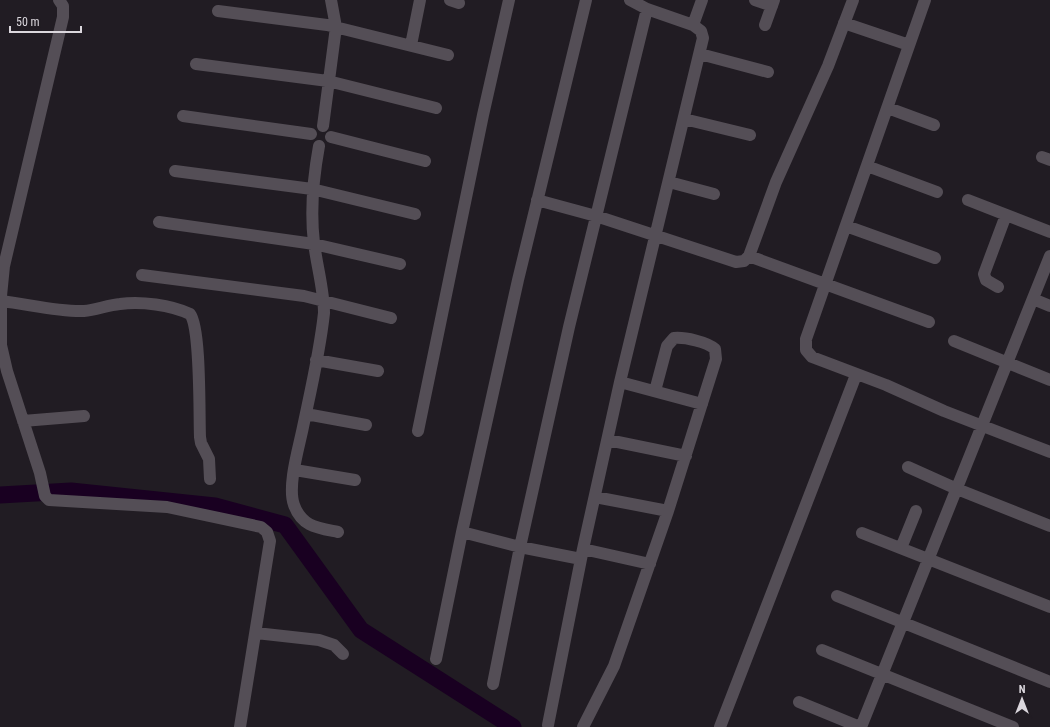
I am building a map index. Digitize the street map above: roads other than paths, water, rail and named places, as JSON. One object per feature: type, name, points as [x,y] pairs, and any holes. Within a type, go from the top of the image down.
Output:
[{"type":"street","points":[[59,0],[63,6],[63,17],[4,266],[1,301],[1,345],[7,371],[40,474],[45,496],[49,500],[167,507],[261,526],[267,532],[270,541],[240,727]]},
{"type":"street","points":[[323,126],[336,27],[331,0]]},
{"type":"street","points":[[411,45],[420,0]]},
{"type":"street","points":[[418,431],[483,115],[509,0]]},
{"type":"street","points":[[436,659],[462,532],[537,200],[586,0]]},
{"type":"street","points":[[548,726],[582,554],[620,382],[700,54],[702,34],[693,25],[647,9],[632,0]]},
{"type":"street","points":[[693,25],[702,0]]},
{"type":"street","points":[[755,0],[773,3],[765,25]]},
{"type":"street","points":[[537,200],[596,216],[736,262],[744,261],[749,256],[787,155],[828,66],[853,0]]},
{"type":"street","points":[[926,0],[824,284],[806,339],[806,350],[812,357],[886,385],[982,426],[1050,452]]},
{"type":"street","points":[[493,684],[520,547],[569,327],[647,9]]},
{"type":"street","points":[[218,11],[336,27],[448,55]]},
{"type":"street","points":[[844,22],[909,45]]},
{"type":"street","points":[[700,54],[768,72]]},
{"type":"street","points":[[196,64],[328,81],[436,108]]},
{"type":"street","points":[[888,108],[934,125]]},
{"type":"street","points":[[183,116],[311,134]]},
{"type":"street","points":[[684,119],[750,135]]},
{"type":"street","points":[[323,126],[329,130],[331,137],[327,144],[318,146],[312,142],[311,134],[315,128],[323,126]]},
{"type":"street","points":[[331,137],[425,161]]},
{"type":"street","points":[[318,146],[312,189],[311,212],[314,244],[324,301],[321,334],[295,470],[292,497],[294,506],[302,518],[310,526],[338,532]]},
{"type":"street","points":[[867,166],[937,192]]},
{"type":"street","points":[[175,171],[312,189],[414,214]]},
{"type":"street","points":[[669,182],[714,194]]},
{"type":"street","points":[[968,200],[1050,232]]},
{"type":"street","points":[[998,287],[986,280],[984,274],[1006,215]]},
{"type":"street","points":[[159,222],[314,244],[400,264]]},
{"type":"street","points":[[846,226],[935,258]]},
{"type":"street","points":[[749,256],[929,322]]},
{"type":"street","points":[[799,702],[861,727],[1050,256]]},
{"type":"street","points":[[142,275],[276,292],[324,301],[390,318]]},
{"type":"street","points":[[1033,299],[1050,306]]},
{"type":"street","points":[[1,301],[83,311],[97,310],[118,304],[150,305],[190,314],[195,323],[197,344],[200,437],[201,443],[209,459],[210,479]]},
{"type":"street","points":[[583,727],[614,666],[650,564],[702,404],[716,355],[713,347],[680,337],[674,338],[670,341],[667,346],[655,391]]},
{"type":"street","points":[[954,341],[1050,380]]},
{"type":"street","points":[[316,360],[378,371]]},
{"type":"street","points":[[720,727],[856,374]]},
{"type":"street","points":[[620,382],[702,404]]},
{"type":"street","points":[[306,414],[366,425]]},
{"type":"street","points":[[23,421],[84,416]]},
{"type":"street","points":[[608,440],[686,456]]},
{"type":"street","points":[[908,467],[957,489],[1050,526]]},
{"type":"street","points":[[295,470],[355,480]]},
{"type":"street","points":[[595,497],[668,511]]},
{"type":"street","points":[[901,548],[916,511]]},
{"type":"street","points":[[462,532],[520,547],[650,564]]},
{"type":"street","points":[[862,533],[1050,607]]},
{"type":"street","points":[[837,596],[1050,682]]},
{"type":"street","points":[[256,633],[319,640],[334,645],[342,654]]},
{"type":"street","points":[[822,650],[1013,727]]},
{"type":"waterway","points":[[0,495],[71,491],[215,506],[285,525],[361,630],[513,727]]}]
